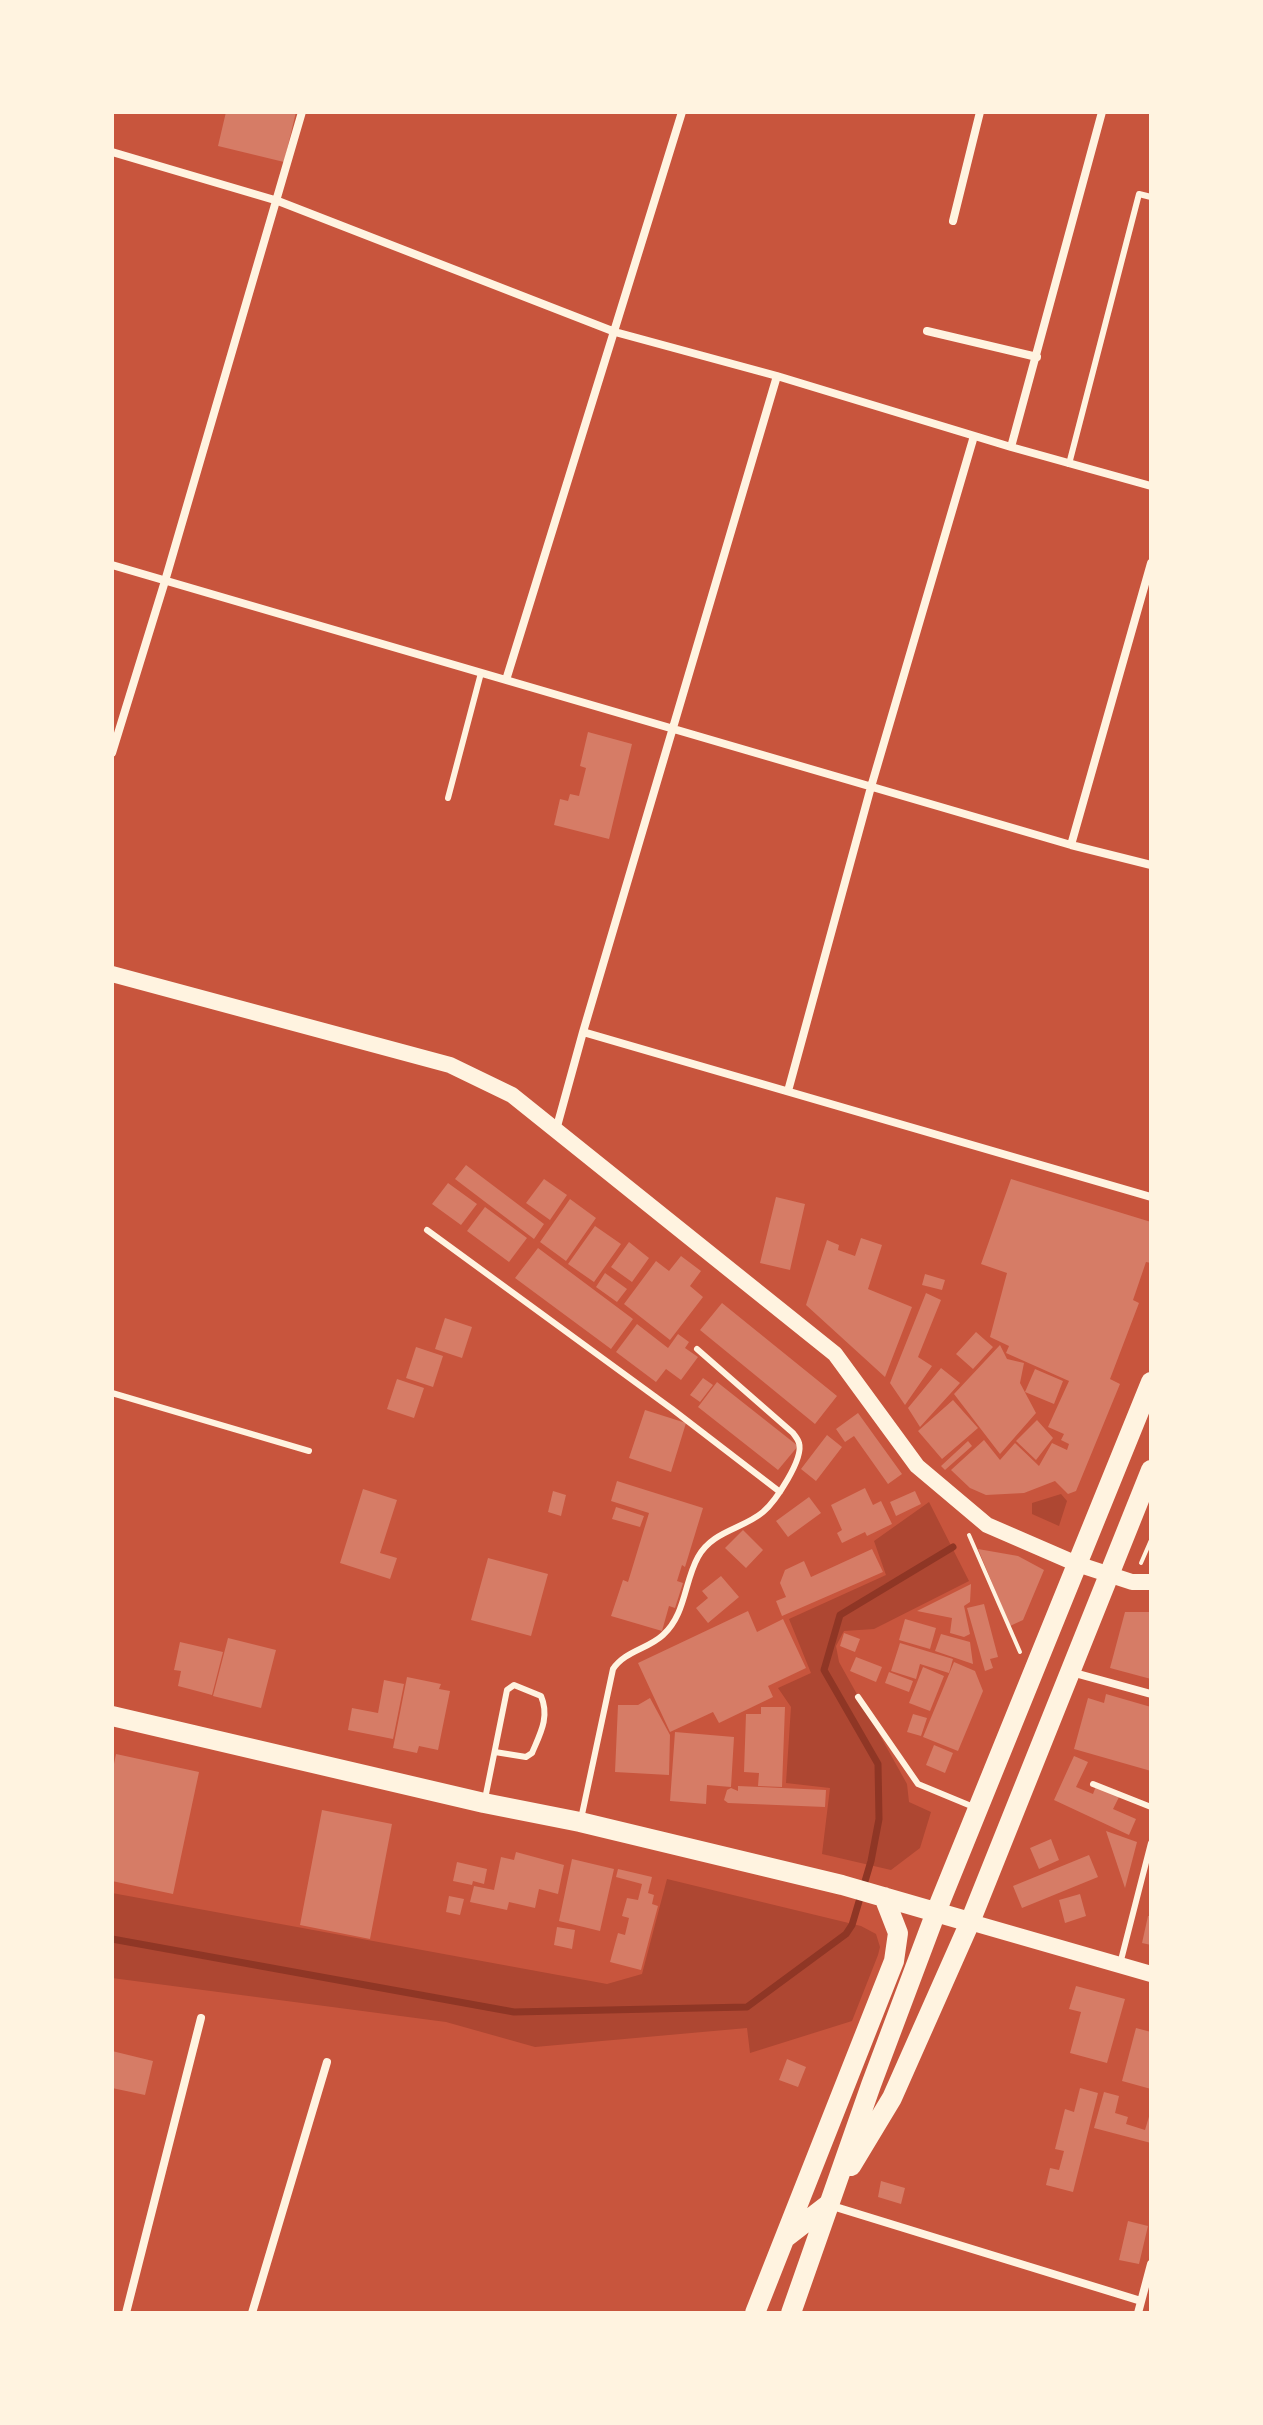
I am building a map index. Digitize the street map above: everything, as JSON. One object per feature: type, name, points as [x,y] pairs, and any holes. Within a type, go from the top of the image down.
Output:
[{"type":"main road","points":[[112,974],[450,1065],[512,1095],[835,1354],[917,1466],[954,1500],[987,1525],[1077,1564],[1132,1582],[1151,1582]]},
{"type":"main road","points":[[791,2313],[936,1912],[1151,1382]]},
{"type":"main road","points":[[785,2238],[828,2205],[892,2098],[970,1922],[1151,1470]]},
{"type":"main road","points":[[112,1716],[842,1885],[1151,1974]]},
{"type":"main road","points":[[755,2313],[894,1961],[898,1933],[884,1897]]},
{"type":"street","points":[[112,753],[302,112]]},
{"type":"street","points":[[506,680],[682,112]]},
{"type":"street","points":[[953,221],[980,112]]},
{"type":"street","points":[[1011,447],[1102,112]]},
{"type":"street","points":[[112,152],[278,201],[615,332],[777,376],[1151,486]]},
{"type":"street","points":[[927,331],[1037,357]]},
{"type":"street","points":[[556,1131],[777,376]]},
{"type":"street","points":[[788,1091],[871,787],[974,436]]},
{"type":"street","points":[[1071,845],[1151,563]]},
{"type":"street","points":[[112,565],[1071,845],[1151,865]]},
{"type":"street","points":[[583,1032],[1151,1197]]},
{"type":"street","points":[[1070,1672],[1151,1694]]},
{"type":"street","points":[[126,2313],[201,2018]]},
{"type":"street","points":[[252,2313],[327,2062]]},
{"type":"street","points":[[828,2205],[1141,2301]]},
{"type":"street","points":[[1138,2313],[1151,2264]]},
{"type":"lane","points":[[1069,464],[1139,194],[1151,197]]},
{"type":"lane","points":[[448,798],[481,673]]},
{"type":"lane","points":[[427,1230],[780,1492]]},
{"type":"lane","points":[[580,1822],[613,1669],[618,1661],[663,1635],[681,1609],[698,1556],[718,1536],[762,1513],[780,1492],[799,1456],[800,1444],[793,1433],[697,1349]]},
{"type":"lane","points":[[112,1393],[309,1451]]},
{"type":"lane","points":[[484,1803],[507,1690],[514,1685],[541,1696],[545,1720],[532,1753],[526,1757],[495,1752]]},
{"type":"lane","points":[[858,1697],[918,1784],[978,1809]]},
{"type":"lane","points":[[1093,1784],[1151,1807]]},
{"type":"lane","points":[[1120,1965],[1151,1843]]},
{"type":"path","points":[[954,1500],[1031,1677]]},
{"type":"shaded area","points":[[1061,1494],[1067,1501],[1059,1526],[1032,1514],[1032,1503]]},
{"type":"shaded area","points":[[929,1502],[969,1581],[874,1629],[844,1631],[836,1646],[839,1662],[907,1784],[909,1802],[931,1812],[920,1848],[891,1870],[822,1854],[830,1788],[786,1783],[791,1707],[778,1688],[811,1673],[789,1619],[886,1575],[874,1541]]},
{"type":"shaded area","points":[[667,1879],[861,1926],[876,1934],[880,1947],[878,1955],[852,2021],[750,2053],[747,2028],[535,2047],[446,2022],[112,1978],[112,1893],[607,1984],[642,1974]]},
{"type":"building","points":[[226,112],[296,112],[284,162],[218,146]]},
{"type":"building","points":[[588,732],[632,744],[609,839],[554,825],[560,799],[568,801],[570,794],[579,796],[586,768],[580,766]]},
{"type":"building","points":[[466,1165],[544,1224],[534,1239],[455,1179]]},
{"type":"building","points":[[544,1179],[567,1195],[550,1220],[526,1203]]},
{"type":"building","points":[[1011,1179],[1151,1222],[1151,1263],[1146,1262],[1133,1300],[1139,1303],[1110,1379],[1120,1384],[1076,1491],[1068,1494],[1055,1481],[1024,1493],[986,1495],[970,1488],[951,1470],[984,1440],[1000,1460],[1015,1443],[1039,1466],[1052,1443],[1067,1450],[1069,1444],[1061,1440],[1064,1434],[1048,1427],[1069,1381],[1006,1353],[1009,1346],[990,1337],[1007,1273],[981,1264]]},
{"type":"building","points":[[448,1183],[477,1204],[461,1225],[432,1204]]},
{"type":"building","points":[[776,1197],[805,1204],[790,1270],[760,1263]]},
{"type":"building","points":[[570,1199],[596,1218],[566,1261],[540,1242]]},
{"type":"building","points":[[485,1207],[527,1238],[509,1262],[467,1231]]},
{"type":"building","points":[[595,1226],[621,1244],[594,1282],[568,1264]]},
{"type":"building","points":[[861,1238],[882,1245],[868,1289],[912,1307],[885,1377],[806,1305],[827,1240],[839,1245],[838,1250],[855,1256]]},
{"type":"building","points":[[629,1242],[649,1258],[632,1282],[611,1267]]},
{"type":"building","points":[[538,1248],[633,1319],[611,1349],[515,1278]]},
{"type":"building","points":[[681,1256],[701,1271],[690,1286],[703,1297],[670,1340],[624,1304],[656,1261],[669,1271]]},
{"type":"building","points":[[605,1273],[627,1289],[617,1302],[596,1287]]},
{"type":"building","points":[[925,1274],[945,1280],[942,1290],[922,1285]]},
{"type":"building","points":[[926,1293],[941,1300],[918,1357],[932,1366],[905,1405],[890,1383]]},
{"type":"building","points":[[722,1303],[837,1396],[815,1424],[700,1330]]},
{"type":"building","points":[[445,1318],[472,1327],[462,1358],[435,1349]]},
{"type":"building","points":[[637,1324],[668,1348],[678,1334],[689,1342],[685,1348],[698,1357],[681,1380],[666,1369],[656,1382],[616,1352]]},
{"type":"building","points":[[976,1332],[993,1347],[973,1369],[956,1354]]},
{"type":"building","points":[[1000,1345],[1007,1359],[1024,1363],[1020,1383],[1036,1413],[1000,1454],[954,1394]]},
{"type":"building","points":[[416,1347],[443,1356],[433,1387],[406,1378]]},
{"type":"building","points":[[941,1368],[960,1383],[920,1427],[908,1408]]},
{"type":"building","points":[[1035,1369],[1063,1381],[1054,1404],[1025,1392]]},
{"type":"building","points":[[703,1378],[713,1385],[700,1402],[690,1395]]},
{"type":"building","points":[[397,1379],[424,1388],[414,1418],[387,1409]]},
{"type":"building","points":[[717,1382],[798,1446],[778,1470],[698,1407]]},
{"type":"building","points":[[953,1400],[978,1428],[942,1459],[918,1431]]},
{"type":"building","points":[[645,1410],[686,1423],[671,1472],[629,1458]]},
{"type":"building","points":[[858,1413],[902,1474],[888,1484],[854,1436],[845,1442],[836,1429]]},
{"type":"building","points":[[1037,1420],[1053,1438],[1036,1460],[1016,1441]]},
{"type":"building","points":[[827,1435],[842,1447],[816,1481],[801,1469]]},
{"type":"building","points":[[968,1441],[972,1446],[945,1470],[941,1466]]},
{"type":"building","points":[[617,1481],[703,1508],[685,1567],[682,1565],[677,1581],[683,1583],[675,1608],[669,1606],[662,1631],[611,1616],[623,1580],[628,1582],[649,1513],[611,1501]]},
{"type":"building","points":[[865,1488],[873,1505],[881,1501],[892,1524],[842,1543],[837,1533],[842,1530],[831,1505]]},
{"type":"building","points":[[363,1489],[397,1500],[380,1553],[397,1558],[390,1579],[340,1563]]},
{"type":"building","points":[[553,1491],[566,1495],[561,1516],[548,1512]]},
{"type":"building","points":[[915,1491],[921,1504],[896,1516],[890,1502]]},
{"type":"building","points":[[809,1497],[821,1513],[788,1537],[776,1521]]},
{"type":"building","points":[[616,1507],[644,1516],[640,1527],[612,1519]]},
{"type":"building","points":[[743,1530],[763,1550],[746,1568],[725,1548]]},
{"type":"building","points":[[872,1549],[883,1572],[782,1616],[776,1601],[786,1597],[780,1583],[785,1570],[804,1561],[811,1577]]},
{"type":"building","points":[[978,1549],[1018,1556],[1044,1570],[1023,1620],[1010,1626]]},
{"type":"building","points":[[488,1558],[548,1574],[531,1636],[471,1620]]},
{"type":"building","points":[[721,1576],[739,1597],[708,1623],[696,1608],[708,1598],[702,1591]]},
{"type":"building","points":[[971,1584],[970,1602],[964,1606],[970,1634],[964,1637],[950,1633],[952,1618],[917,1611]]},
{"type":"building","points":[[984,1604],[998,1657],[990,1659],[993,1668],[985,1671],[967,1608]]},
{"type":"building","points":[[748,1611],[757,1632],[783,1619],[806,1668],[768,1686],[773,1697],[719,1723],[713,1712],[670,1732],[638,1663]]},
{"type":"building","points":[[1125,1612],[1151,1612],[1151,1679],[1110,1668]]},
{"type":"building","points":[[905,1619],[936,1628],[930,1649],[899,1640]]},
{"type":"building","points":[[844,1633],[860,1639],[855,1652],[840,1646]]},
{"type":"building","points":[[941,1634],[970,1642],[973,1664],[935,1651]]},
{"type":"building","points":[[228,1638],[276,1650],[261,1708],[213,1696]]},
{"type":"building","points":[[180,1642],[223,1652],[212,1695],[178,1686],[181,1671],[174,1670]]},
{"type":"building","points":[[900,1643],[953,1659],[949,1673],[920,1664],[916,1679],[891,1671]]},
{"type":"building","points":[[856,1657],[882,1667],[876,1682],[850,1671]]},
{"type":"building","points":[[954,1662],[975,1671],[983,1691],[958,1751],[923,1737]]},
{"type":"building","points":[[923,1667],[944,1676],[930,1711],[909,1703]]},
{"type":"building","points":[[889,1672],[913,1681],[909,1692],[885,1683]]},
{"type":"building","points":[[407,1677],[441,1684],[439,1689],[450,1691],[438,1750],[419,1746],[417,1753],[393,1748]]},
{"type":"building","points":[[384,1680],[404,1684],[393,1739],[348,1730],[352,1708],[378,1713]]},
{"type":"building","points":[[1106,1694],[1151,1707],[1151,1771],[1074,1749],[1088,1698],[1104,1703]]},
{"type":"building","points":[[650,1698],[670,1735],[669,1775],[615,1772],[618,1705],[638,1705]]},
{"type":"building","points":[[761,1707],[785,1707],[782,1787],[758,1786],[759,1773],[744,1772],[746,1714],[761,1714]]},
{"type":"building","points":[[913,1714],[927,1718],[921,1736],[907,1732]]},
{"type":"building","points":[[675,1732],[734,1737],[731,1787],[707,1785],[706,1804],[670,1801]]},
{"type":"building","points":[[934,1745],[953,1753],[945,1773],[926,1765]]},
{"type":"building","points":[[116,1754],[199,1772],[173,1894],[112,1881],[112,1774]]},
{"type":"building","points":[[1074,1756],[1088,1762],[1076,1787],[1093,1794],[1096,1786],[1119,1797],[1113,1809],[1136,1819],[1129,1835],[1054,1800]]},
{"type":"building","points":[[738,1786],[826,1790],[825,1807],[728,1803],[724,1800],[727,1790],[738,1791]]},
{"type":"building","points":[[322,1810],[392,1824],[370,1939],[300,1925]]},
{"type":"building","points":[[1106,1831],[1137,1842],[1125,1888]]},
{"type":"building","points":[[1051,1839],[1059,1860],[1039,1869],[1030,1848]]},
{"type":"building","points":[[516,1852],[564,1865],[558,1894],[539,1889],[535,1908],[509,1902],[507,1910],[470,1902],[474,1886],[494,1890],[501,1857],[514,1860]]},
{"type":"building","points":[[1089,1855],[1098,1877],[1022,1908],[1013,1886]]},
{"type":"building","points":[[572,1859],[614,1869],[600,1931],[559,1921]]},
{"type":"building","points":[[457,1862],[487,1869],[484,1884],[453,1881]]},
{"type":"building","points":[[618,1869],[652,1877],[648,1893],[654,1895],[652,1904],[658,1906],[641,1970],[610,1962],[618,1933],[625,1935],[629,1918],[622,1916],[627,1898],[638,1900],[642,1884],[616,1877]]},
{"type":"building","points":[[1080,1894],[1086,1916],[1065,1923],[1059,1900]]},
{"type":"building","points":[[449,1896],[464,1899],[460,1915],[446,1912]]},
{"type":"building","points":[[1148,1916],[1151,1916],[1151,1945],[1142,1943]]},
{"type":"building","points":[[557,1927],[575,1930],[572,1949],[554,1945]]},
{"type":"building","points":[[1076,1986],[1125,1999],[1107,2063],[1070,2053],[1081,2012],[1069,2009]]},
{"type":"building","points":[[1136,2028],[1151,2032],[1151,2089],[1122,2081]]},
{"type":"building","points":[[112,2051],[153,2061],[145,2095],[112,2088]]},
{"type":"building","points":[[787,2059],[806,2067],[798,2087],[779,2080]]},
{"type":"building","points":[[1080,2088],[1098,2093],[1073,2192],[1046,2185],[1050,2168],[1059,2170],[1064,2151],[1055,2149],[1065,2109],[1074,2112]]},
{"type":"building","points":[[1104,2092],[1119,2096],[1115,2113],[1128,2117],[1126,2124],[1145,2130],[1151,2110],[1151,2143],[1094,2128]]},
{"type":"building","points":[[881,2181],[905,2188],[901,2204],[878,2197]]},
{"type":"building","points":[[1128,2221],[1148,2226],[1139,2264],[1119,2260]]},
{"type":"waterway","points":[[112,1939],[514,2012],[747,2007],[846,1934],[852,1925],[871,1861],[879,1819],[878,1764],[824,1670],[840,1615],[953,1547]]}]
